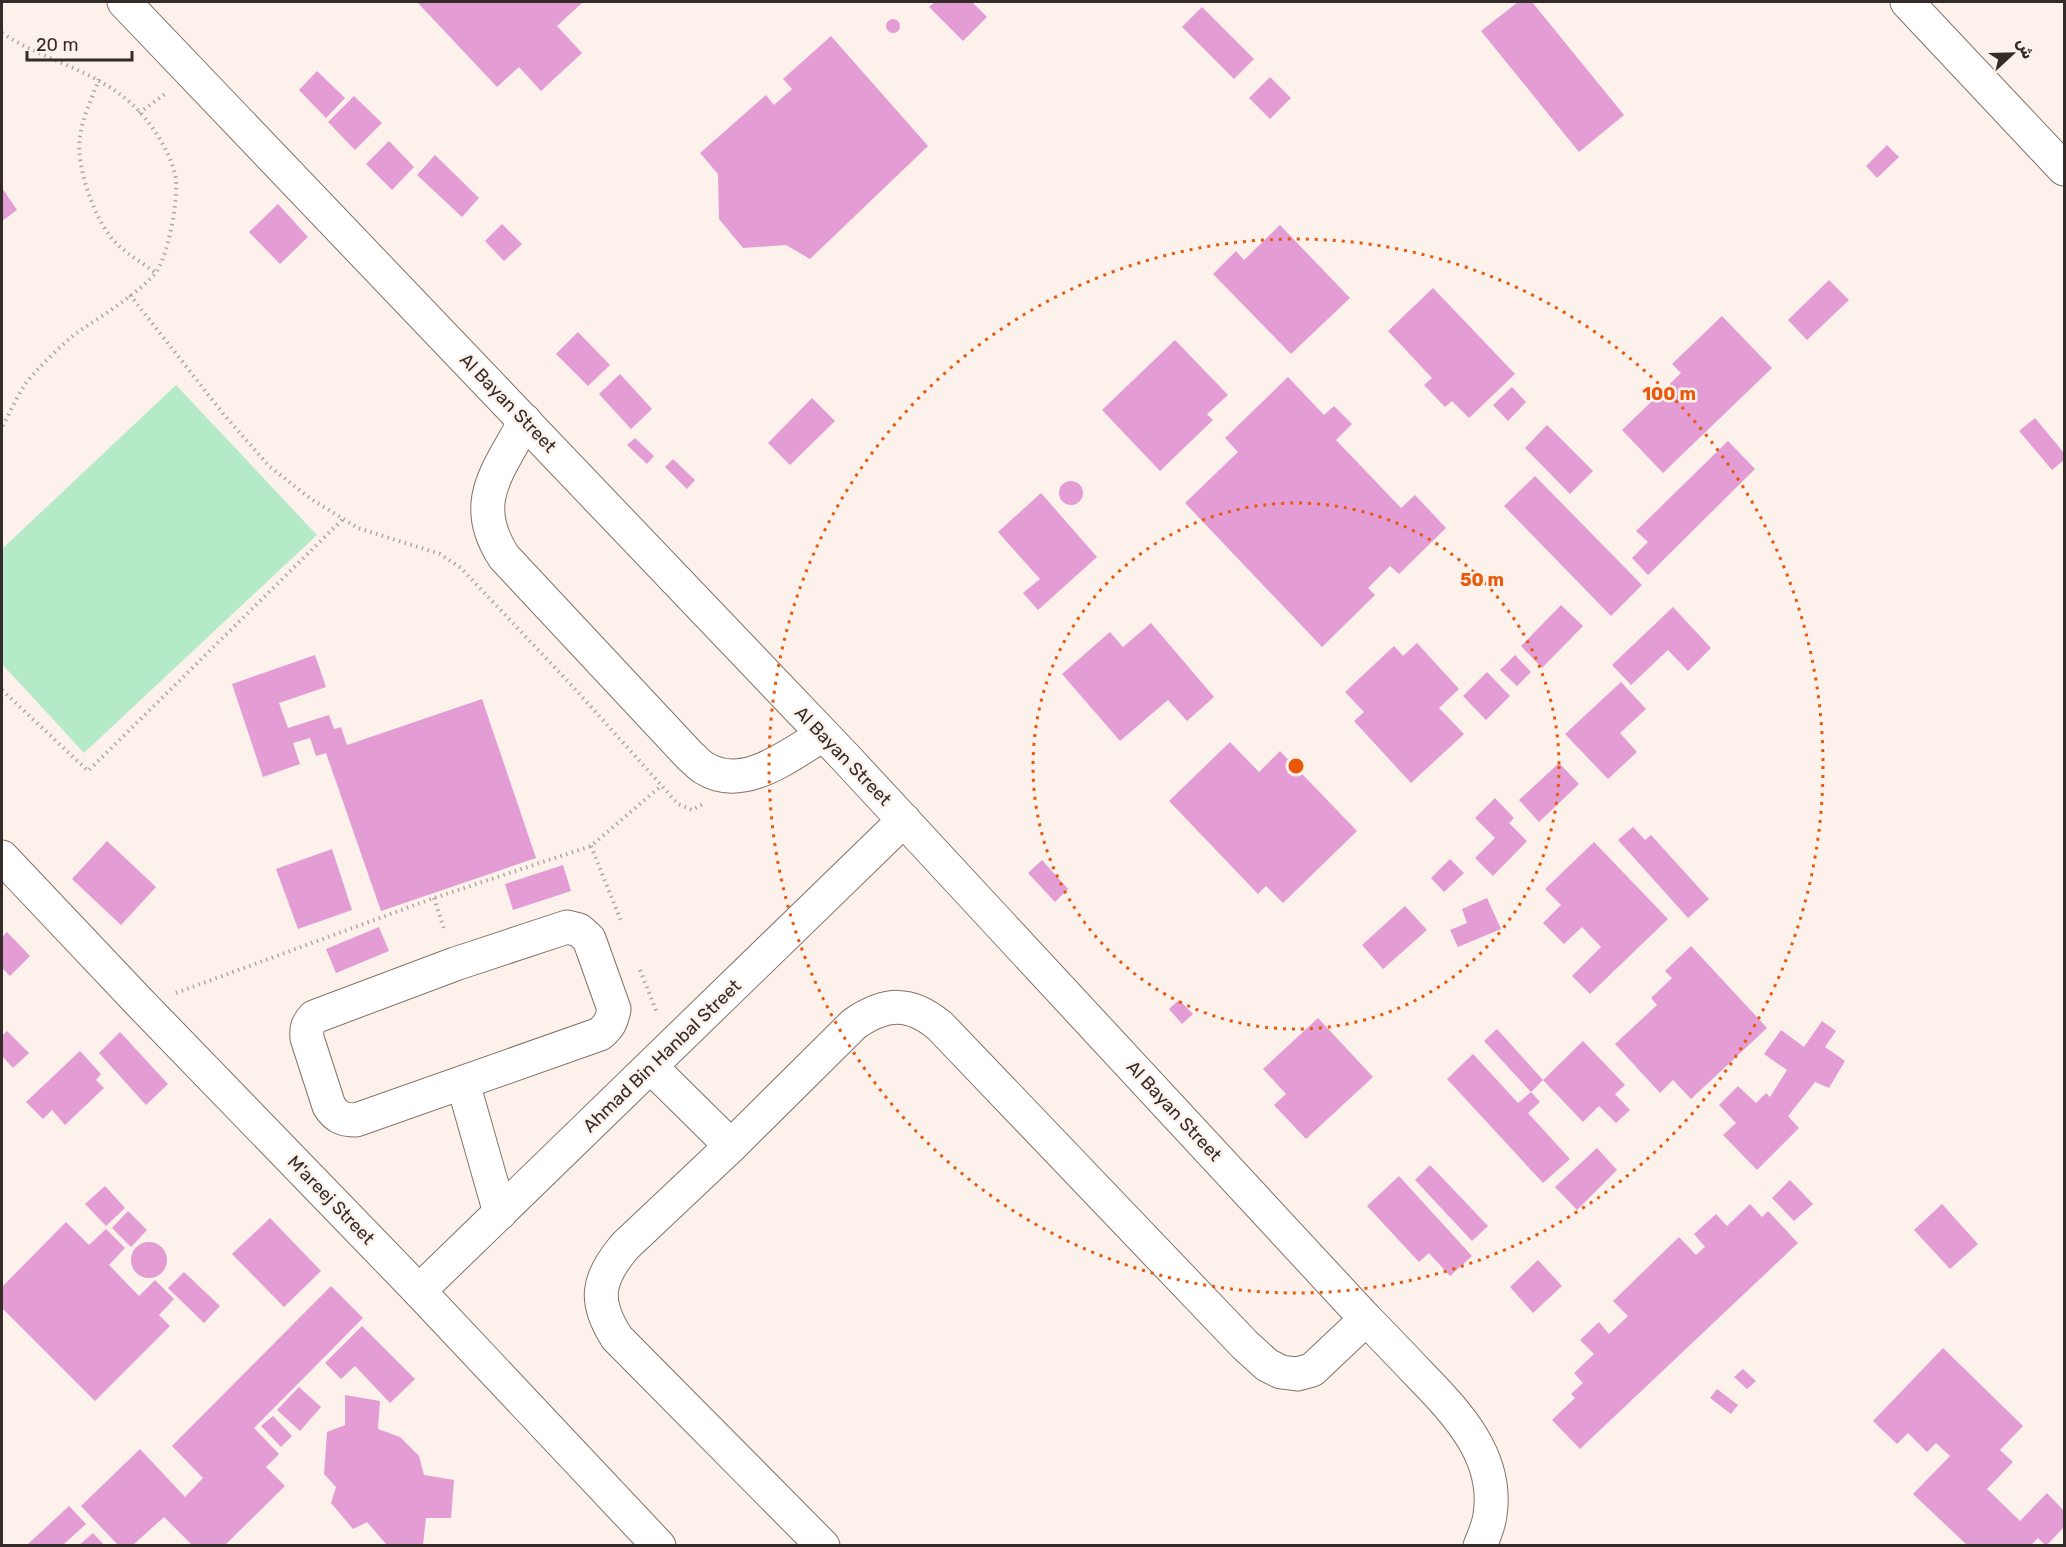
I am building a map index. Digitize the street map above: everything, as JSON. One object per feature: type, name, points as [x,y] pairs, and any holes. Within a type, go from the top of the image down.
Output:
[{"type":"street","name":"Al Bayan Street","points":[[124,2],[904,820],[1365,1318],[1444,1400],[1465,1424],[1481,1453],[1490,1484],[1490,1515],[1480,1545]]},
{"type":"street","points":[[1909,2],[2064,169]]},
{"type":"street","points":[[525,421],[490,487],[486,505],[488,524],[494,542],[504,557],[673,739],[706,769],[725,776],[745,776],[765,769],[823,735]]},
{"type":"street","name":"Ahmad Bin Hanbal Street","points":[[419,1291],[904,820]]},
{"type":"street","name":"M'areej Street","points":[[2,857],[141,1005],[419,1291],[659,1545]]},
{"type":"street","points":[[567,927],[579,930],[589,939],[614,1009],[613,1019],[608,1027],[600,1034],[463,1083],[356,1120],[340,1118],[329,1106],[306,1030],[309,1022],[321,1013],[554,931],[567,927]]},
{"type":"street","points":[[823,1545],[617,1338],[606,1320],[601,1300],[603,1280],[612,1262],[625,1246],[731,1146],[854,1024],[870,1013],[888,1008],[908,1008],[926,1014],[940,1026],[1236,1336],[1267,1365],[1281,1372],[1297,1374],[1312,1370],[1365,1318]]},
{"type":"street","points":[[651,1066],[731,1146]]},
{"type":"street","points":[[463,1083],[500,1213]]},
{"type":"path","points":[[2,33],[15,42],[99,79],[134,106],[154,131],[176,175],[169,243],[156,273],[110,312],[76,333],[52,356],[26,383],[2,427]]},
{"type":"path","points":[[99,79],[79,138],[83,173],[90,201],[105,228],[118,245],[156,273]]},
{"type":"path","points":[[130,295],[225,416],[269,466],[311,499],[358,528],[440,554],[461,568],[575,689],[678,804],[692,810],[708,802]]},
{"type":"path","points":[[2,690],[88,771],[343,519]]},
{"type":"path","points":[[141,1005],[434,898],[591,846],[661,786]]},
{"type":"green space","points":[[176,385],[317,535],[84,753],[2,664],[2,549]]},
{"type":"building","points":[[417,2],[583,2],[557,26],[582,53],[541,91],[519,67],[497,87]]},
{"type":"building","points":[[935,2],[972,2],[987,17],[963,41],[929,7]]},
{"type":"building","points":[[1518,2],[1532,2],[1624,115],[1579,152],[1481,31]]},
{"type":"building","points":[[1202,7],[1254,59],[1234,79],[1182,27]]},
{"type":"building","points":[[890,19],[896,19],[900,26],[896,33],[890,33],[886,29],[886,23]]},
{"type":"building","points":[[831,36],[928,146],[810,259],[786,245],[743,248],[719,219],[718,174],[700,153],[766,95],[774,105],[792,89],[783,79]]},
{"type":"building","points":[[317,71],[345,98],[326,118],[299,90]]},
{"type":"building","points":[[1270,77],[1291,98],[1270,119],[1249,98]]},
{"type":"building","points":[[354,96],[382,123],[355,150],[328,122]]},
{"type":"building","points":[[389,141],[414,167],[392,190],[366,164]]},
{"type":"building","points":[[1887,145],[1899,157],[1877,178],[1866,166]]},
{"type":"building","points":[[435,155],[479,198],[462,217],[417,175]]},
{"type":"building","points":[[2,188],[17,210],[2,221]]},
{"type":"building","points":[[278,204],[308,237],[280,264],[249,232]]},
{"type":"building","points":[[502,224],[522,244],[504,261],[485,241]]},
{"type":"building","points":[[1280,225],[1350,298],[1291,354],[1213,274],[1236,251],[1244,260]]},
{"type":"building","points":[[1829,280],[1849,300],[1807,340],[1788,320]]},
{"type":"building","points":[[1433,288],[1515,374],[1469,418],[1452,401],[1445,407],[1424,385],[1432,378],[1388,331]]},
{"type":"building","points":[[1722,316],[1772,368],[1663,473],[1622,430],[1681,373],[1672,364]]},
{"type":"building","points":[[578,332],[610,365],[588,386],[556,354]]},
{"type":"building","points":[[1175,340],[1228,395],[1207,414],[1213,420],[1160,471],[1102,410]]},
{"type":"building","points":[[620,374],[652,409],[631,429],[599,394]]},
{"type":"building","points":[[1288,377],[1324,415],[1334,406],[1352,424],[1336,440],[1401,508],[1415,495],[1446,528],[1399,574],[1390,566],[1368,588],[1375,595],[1322,647],[1185,503],[1238,452],[1225,438]]},
{"type":"building","points":[[1512,387],[1526,402],[1508,421],[1493,405]]},
{"type":"building","points":[[812,398],[835,421],[790,465],[768,443]]},
{"type":"building","points":[[2035,418],[2064,453],[2064,460],[2052,470],[2019,431]]},
{"type":"building","points":[[1547,425],[1593,471],[1570,494],[1525,448]]},
{"type":"building","points":[[635,438],[654,456],[647,464],[627,445]]},
{"type":"building","points":[[1728,441],[1755,469],[1648,575],[1632,558],[1648,542],[1636,531]]},
{"type":"building","points":[[673,459],[695,480],[687,489],[665,467]]},
{"type":"building","points":[[1535,476],[1642,585],[1611,616],[1504,506]]},
{"type":"building","points":[[1071,481],[1079,485],[1083,493],[1079,501],[1071,505],[1063,501],[1059,493],[1063,485]]},
{"type":"building","points":[[1041,493],[1097,557],[1038,610],[1023,593],[1040,579],[998,532]]},
{"type":"building","points":[[1561,605],[1583,626],[1542,668],[1521,646]]},
{"type":"building","points":[[1673,607],[1711,648],[1688,671],[1668,650],[1631,685],[1612,665]]},
{"type":"building","points":[[1151,623],[1214,697],[1187,721],[1168,700],[1120,741],[1062,674],[1110,632],[1123,647]]},
{"type":"building","points":[[1417,643],[1459,689],[1439,708],[1464,734],[1411,783],[1354,721],[1364,712],[1345,692],[1394,646],[1403,656]]},
{"type":"building","points":[[315,655],[326,687],[279,703],[288,728],[329,715],[334,729],[341,727],[347,745],[482,699],[536,858],[381,911],[326,753],[316,756],[310,738],[293,743],[300,764],[263,777],[232,684]]},
{"type":"building","points":[[1515,655],[1531,672],[1517,686],[1500,670]]},
{"type":"building","points":[[1487,672],[1510,696],[1486,720],[1463,696]]},
{"type":"building","points":[[1621,682],[1646,709],[1620,733],[1637,752],[1608,779],[1565,734]]},
{"type":"building","points":[[1230,742],[1259,772],[1280,751],[1357,831],[1283,903],[1266,886],[1258,894],[1169,801]]},
{"type":"building","points":[[1559,763],[1579,784],[1539,822],[1519,800]]},
{"type":"building","points":[[1495,798],[1514,818],[1509,823],[1527,841],[1493,876],[1475,858],[1495,838],[1475,818]]},
{"type":"building","points":[[1633,827],[1645,840],[1651,835],[1709,899],[1688,918],[1618,840]]},
{"type":"building","points":[[107,841],[156,887],[121,925],[72,879]]},
{"type":"building","points":[[1594,842],[1668,919],[1590,994],[1572,976],[1601,947],[1582,927],[1564,944],[1543,923],[1561,905],[1545,889]]},
{"type":"building","points":[[332,849],[352,910],[298,929],[276,869]]},
{"type":"building","points":[[1450,859],[1464,873],[1444,892],[1431,878]]},
{"type":"building","points":[[1042,860],[1068,889],[1055,902],[1028,873]]},
{"type":"building","points":[[563,865],[571,891],[513,910],[505,884]]},
{"type":"building","points":[[1487,898],[1501,929],[1458,947],[1450,930],[1467,923],[1462,909]]},
{"type":"building","points":[[1405,906],[1427,930],[1383,969],[1362,945]]},
{"type":"building","points":[[379,927],[389,951],[336,973],[326,949]]},
{"type":"building","points":[[7,932],[30,956],[10,976],[2,968],[2,937]]},
{"type":"building","points":[[1691,946],[1767,1028],[1691,1099],[1673,1080],[1660,1093],[1615,1044],[1657,1005],[1651,998],[1672,978],[1665,971]]},
{"type":"building","points":[[1179,1000],[1193,1014],[1182,1024],[1169,1009]]},
{"type":"building","points":[[1318,1018],[1373,1077],[1306,1139],[1274,1105],[1286,1094],[1263,1069]]},
{"type":"building","points":[[1822,1021],[1836,1031],[1825,1047],[1845,1061],[1829,1088],[1815,1082],[1788,1116],[1799,1128],[1757,1170],[1723,1135],[1736,1123],[1719,1105],[1738,1086],[1756,1103],[1766,1093],[1770,1097],[1787,1070],[1764,1054],[1781,1030],[1804,1047]]},
{"type":"building","points":[[1497,1029],[1543,1080],[1531,1092],[1484,1041]]},
{"type":"building","points":[[7,1031],[29,1053],[13,1068],[2,1056],[2,1036]]},
{"type":"building","points":[[120,1032],[168,1084],[146,1105],[99,1053]]},
{"type":"building","points":[[1583,1041],[1625,1085],[1615,1094],[1630,1110],[1616,1123],[1599,1106],[1583,1122],[1543,1080]]},
{"type":"building","points":[[80,1051],[101,1074],[96,1080],[104,1088],[65,1125],[52,1110],[43,1119],[26,1102]]},
{"type":"building","points":[[1473,1054],[1518,1103],[1531,1092],[1540,1102],[1528,1113],[1570,1159],[1543,1183],[1447,1079]]},
{"type":"building","points":[[1597,1148],[1617,1170],[1577,1210],[1555,1187]]},
{"type":"building","points":[[1430,1165],[1488,1226],[1472,1241],[1415,1180]]},
{"type":"building","points":[[1399,1176],[1472,1256],[1450,1276],[1429,1253],[1419,1262],[1367,1206]]},
{"type":"building","points":[[1790,1180],[1813,1204],[1794,1221],[1772,1198]]},
{"type":"building","points":[[105,1186],[125,1208],[106,1226],[85,1204]]},
{"type":"building","points":[[1750,1204],[1762,1217],[1768,1211],[1798,1243],[1580,1449],[1552,1420],[1575,1398],[1571,1394],[1583,1383],[1574,1373],[1594,1354],[1580,1340],[1599,1322],[1609,1334],[1628,1316],[1613,1301],[1679,1237],[1696,1255],[1705,1247],[1694,1234],[1716,1214],[1727,1226]]},
{"type":"building","points":[[1942,1204],[1978,1244],[1950,1269],[1914,1230]]},
{"type":"building","points":[[128,1211],[147,1230],[131,1247],[112,1228]]},
{"type":"building","points":[[270,1218],[321,1271],[284,1307],[232,1254]]},
{"type":"building","points":[[66,1222],[89,1245],[106,1229],[125,1248],[109,1265],[139,1296],[155,1280],[174,1299],[159,1315],[170,1326],[95,1401],[2,1308],[2,1287]]},
{"type":"building","points":[[149,1242],[162,1247],[167,1260],[162,1273],[149,1278],[136,1273],[131,1260],[136,1247]]},
{"type":"building","points":[[1538,1260],[1562,1286],[1533,1313],[1510,1287]]},
{"type":"building","points":[[184,1272],[220,1306],[204,1323],[168,1288]]},
{"type":"building","points":[[331,1286],[363,1318],[254,1428],[279,1454],[266,1467],[285,1486],[225,1545],[192,1545],[164,1517],[133,1545],[118,1545],[81,1506],[140,1449],[185,1497],[203,1478],[172,1446]]},
{"type":"building","points":[[362,1326],[415,1379],[390,1403],[355,1366],[341,1379],[325,1363]]},
{"type":"building","points":[[1943,1348],[2023,1426],[2000,1450],[2013,1462],[1987,1489],[2020,1521],[2047,1493],[2064,1511],[2064,1527],[2046,1546],[2038,1538],[2031,1545],[1967,1545],[1913,1494],[1950,1456],[1936,1443],[1927,1452],[1908,1433],[1897,1444],[1873,1421]]},
{"type":"building","points":[[1743,1369],[1756,1381],[1747,1389],[1734,1377]]},
{"type":"building","points":[[299,1387],[321,1407],[300,1431],[277,1410]]},
{"type":"building","points":[[1717,1389],[1738,1405],[1731,1414],[1710,1398]]},
{"type":"building","points":[[345,1395],[380,1401],[378,1429],[400,1437],[419,1456],[424,1475],[454,1480],[451,1518],[426,1518],[423,1545],[387,1545],[367,1522],[353,1529],[331,1503],[336,1487],[324,1474],[327,1432],[345,1425]]},
{"type":"building","points":[[273,1416],[292,1436],[281,1447],[261,1426]]},
{"type":"building","points":[[69,1506],[86,1524],[63,1545],[27,1545]]},
{"type":"building","points":[[93,1533],[104,1545],[79,1545]]}]
